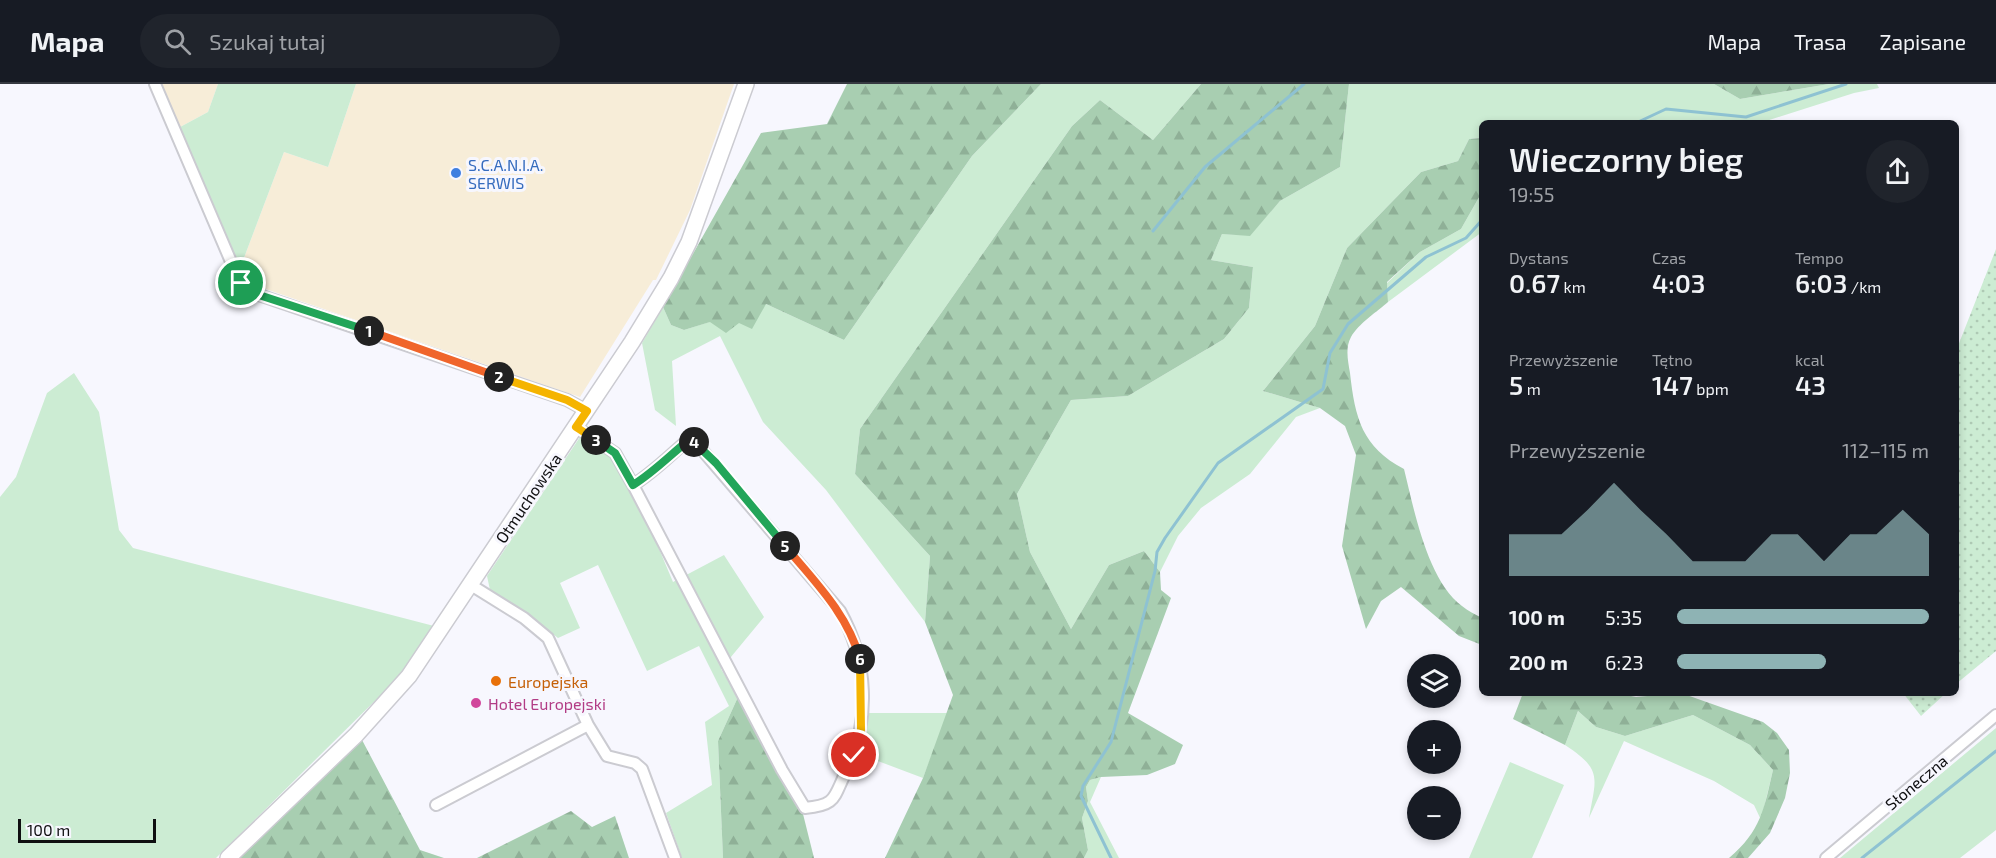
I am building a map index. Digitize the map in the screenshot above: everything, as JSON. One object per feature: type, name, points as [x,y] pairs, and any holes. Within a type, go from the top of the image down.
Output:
[{"type":"main road","name":"Otmuchowska","points":[[228,858],[397,692],[471,585],[660,297],[680,260],[746,84]]},
{"type":"street","points":[[155,84],[235,272],[247,288],[256,294],[567,400],[587,411]]},
{"type":"street","points":[[576,427],[615,453],[782,770],[805,808],[824,806],[832,801],[854,755],[861,730],[860,661],[853,635],[840,611],[716,463],[689,440],[662,461],[653,473],[633,485]]},
{"type":"street","points":[[471,585],[524,618],[548,638],[588,725],[607,756],[634,763],[642,768],[675,858]]},
{"type":"street","name":"Słoneczna","points":[[1826,858],[1996,715]]},
{"type":"street","points":[[436,805],[588,725]]},
{"type":"shaded area","points":[[148,84],[218,84],[208,112],[169,133]]},
{"type":"shaded area","points":[[356,84],[734,84],[690,210],[656,280],[653,280],[580,397],[245,282],[239,271],[284,152],[328,167]]},
{"type":"green space","points":[[218,84],[356,84],[328,167],[284,152],[239,271],[220,230],[213,236],[169,133],[208,112]]},
{"type":"green space","points":[[847,84],[1041,84],[972,156],[844,340],[766,304],[752,329],[739,323],[726,333],[710,322],[684,330],[671,325],[663,307],[761,133],[827,124]]},
{"type":"green space","points":[[1041,84],[1201,84],[1153,140],[1100,100],[1072,126],[860,429],[855,474],[930,556],[925,622],[826,490],[763,422],[720,336],[672,361],[676,426],[655,410],[642,343],[663,307],[671,325],[684,330],[766,304],[844,340],[972,156]]},
{"type":"green space","points":[[1201,84],[1349,84],[1340,167],[1280,201],[1250,236],[1222,234],[1211,260],[1253,267],[1249,308],[1224,339],[1128,396],[1071,400],[1017,494],[1030,552],[1071,629],[1109,565],[1144,551],[1160,572],[1161,590],[1171,598],[1128,713],[1183,745],[1175,764],[1147,775],[1101,777],[1090,780],[1086,787],[1088,801],[1082,818],[1088,850],[1084,858],[885,858],[923,778],[953,695],[925,622],[930,556],[855,474],[860,429],[1072,126],[1100,100],[1153,140]]},
{"type":"green space","points":[[1349,84],[1714,84],[1740,99],[1829,84],[1877,84],[1879,88],[1854,93],[1769,120],[1479,120],[1479,138],[1469,139],[1458,161],[1421,172],[1347,248],[1315,326],[1263,391],[1320,408],[1296,417],[1250,474],[1201,508],[1178,536],[1160,572],[1144,551],[1109,565],[1071,629],[1030,552],[1017,494],[1071,400],[1128,396],[1224,339],[1249,308],[1253,267],[1211,260],[1222,234],[1250,235],[1280,201],[1340,167]]},
{"type":"green space","points":[[1714,84],[1829,84],[1740,99]]},
{"type":"green space","points":[[1479,138],[1479,197],[1461,229],[1420,252],[1387,282],[1388,302],[1354,332],[1349,341],[1348,355],[1355,404],[1363,430],[1379,451],[1404,469],[1431,562],[1450,594],[1464,608],[1479,616],[1479,644],[1459,636],[1401,587],[1381,601],[1366,629],[1342,546],[1356,455],[1345,426],[1320,408],[1263,391],[1315,326],[1347,248],[1421,172],[1458,161],[1469,139]]},
{"type":"green space","points":[[1479,197],[1479,234],[1388,302],[1387,283],[1420,252],[1461,229]]},
{"type":"green space","points":[[1996,249],[1996,651],[1959,682],[1959,343]]},
{"type":"green space","points":[[74,373],[99,412],[119,530],[133,548],[434,626],[398,678],[216,858],[0,858],[0,497],[16,477],[47,393]]},
{"type":"green space","points":[[580,437],[609,455],[654,537],[673,582],[724,555],[764,617],[721,669],[738,697],[718,741],[723,858],[682,858],[666,813],[712,785],[705,722],[729,706],[699,646],[647,671],[598,565],[560,583],[580,628],[558,638],[524,611],[490,590],[487,576]]},
{"type":"green space","points":[[1522,696],[1689,696],[1763,722],[1777,733],[1789,750],[1790,773],[1785,798],[1770,833],[1748,858],[1729,858],[1755,829],[1764,808],[1773,770],[1750,745],[1693,715],[1625,736],[1596,727],[1578,711],[1565,745],[1513,719]]},
{"type":"green space","points":[[1905,696],[1943,696],[1921,716]]},
{"type":"green space","points":[[738,697],[802,810],[814,858],[723,858],[718,741]]},
{"type":"green space","points":[[1578,711],[1596,727],[1625,736],[1693,715],[1750,745],[1773,770],[1761,820],[1754,805],[1714,781],[1624,741],[1589,818],[1594,793],[1594,775],[1586,761],[1565,745]]},
{"type":"green space","points":[[868,713],[948,713],[923,778],[862,755]]},
{"type":"green space","points":[[1996,728],[1996,830],[1960,858],[1840,858]]},
{"type":"green space","points":[[361,738],[420,850],[444,858],[237,858]]},
{"type":"green space","points":[[1510,762],[1564,785],[1532,858],[1469,858]]},
{"type":"green space","points":[[1101,777],[1090,802],[1119,858],[1084,858],[1088,850],[1082,818],[1088,801],[1086,787],[1090,780]]},
{"type":"green space","points":[[571,811],[592,827],[615,816],[629,858],[477,858]]},
{"type":"waterway","points":[[1153,231],[1205,167],[1304,84]]},
{"type":"waterway","points":[[1642,120],[1666,109],[1746,117],[1846,84]]},
{"type":"waterway","points":[[1111,858],[1081,796],[1083,786],[1111,742],[1155,571],[1157,552],[1165,538],[1218,463],[1323,389],[1330,353],[1348,324],[1426,257],[1466,238],[1479,223]]},
{"type":"waterway","points":[[1862,858],[1996,751]]},
{"type":"place","name":"S.C.A.N.I.A. SERWIS","points":[[456,173]]},
{"type":"place","name":"Europejska","points":[[496,681]]},
{"type":"place","name":"Hotel Europejski","points":[[476,703]]},
{"type":"route","points":[[241,283],[256,294],[580,406],[587,411],[576,427],[615,453],[633,485],[653,473],[662,461],[689,440],[697,444],[716,463],[840,611],[853,635],[862,679],[861,730],[854,755]]}]
